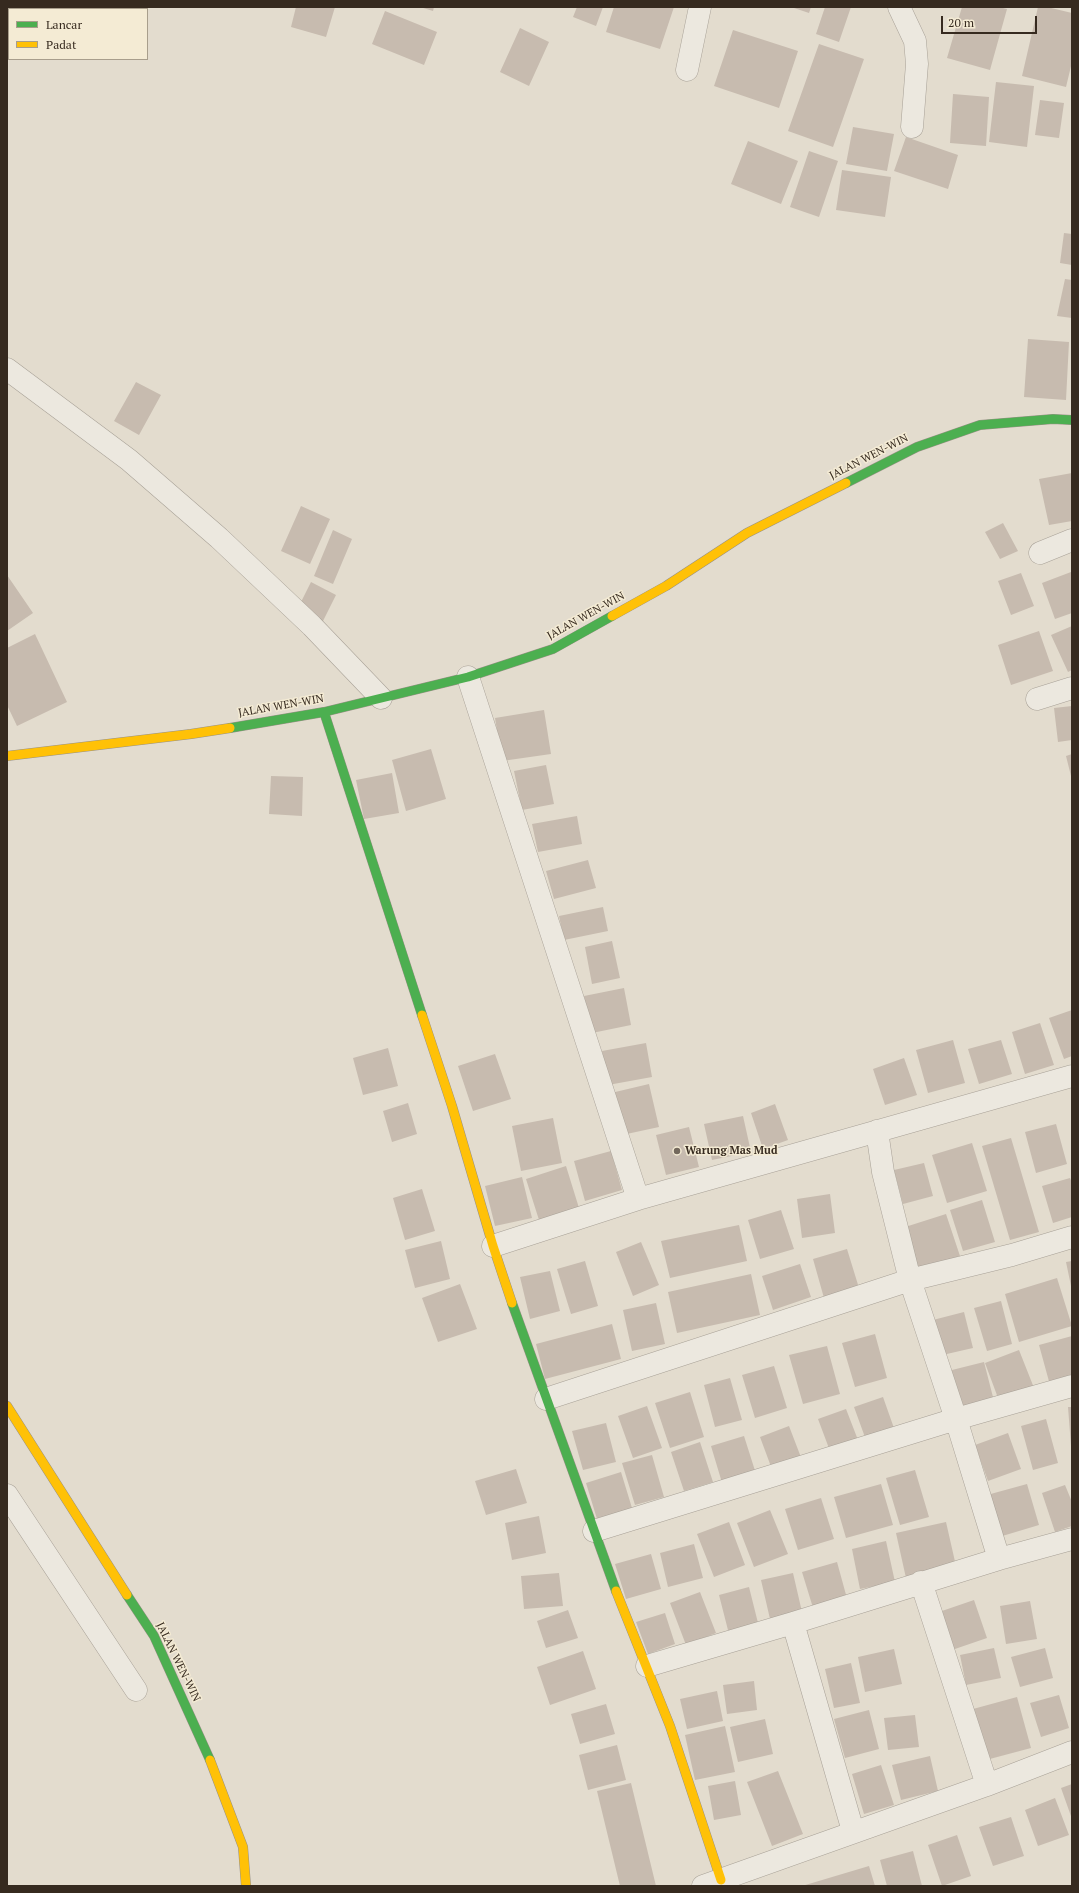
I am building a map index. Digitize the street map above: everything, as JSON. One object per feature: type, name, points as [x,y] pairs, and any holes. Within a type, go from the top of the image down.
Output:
[{"type":"street","points":[[687,70],[700,7]]},
{"type":"street","points":[[899,7],[915,41],[917,64],[912,127]]},
{"type":"street","points":[[7,369],[129,460],[219,538],[329,643],[381,698]]},
{"type":"street","name":"JALAN WEN-WIN","points":[[7,756],[191,734],[324,712],[468,678],[553,648],[666,586],[747,534],[917,446],[980,426],[1053,419],[1072,420]]},
{"type":"street","points":[[1040,553],[1072,540]]},
{"type":"street","points":[[468,678],[638,1198]]},
{"type":"street","points":[[1037,699],[1072,688]]},
{"type":"street","points":[[324,712],[452,1106],[493,1246],[546,1399],[629,1626],[647,1666],[670,1726],[712,1883],[852,1831],[987,1785],[1072,1752]]},
{"type":"street","points":[[493,1246],[638,1198],[1072,1076]]},
{"type":"street","points":[[877,1131],[883,1172],[910,1280],[956,1419],[999,1559]]},
{"type":"street","points":[[546,1399],[910,1280],[1012,1255],[1072,1237]]},
{"type":"street","points":[[594,1531],[956,1419],[1072,1386]]},
{"type":"street","name":"JALAN WEN-WIN","points":[[7,1406],[154,1636],[215,1772],[241,1840],[243,1847],[246,1886]]},
{"type":"street","points":[[7,1495],[136,1690]]},
{"type":"street","points":[[647,1666],[793,1623],[999,1559],[1071,1544]]},
{"type":"street","points":[[921,1582],[987,1785]]},
{"type":"street","points":[[793,1623],[852,1831]]},
{"type":"building","points":[[296,7],[335,7],[326,37],[291,27]]},
{"type":"building","points":[[420,7],[434,7],[433,11]]},
{"type":"building","points":[[577,7],[603,7],[596,26],[573,17]]},
{"type":"building","points":[[614,7],[674,7],[660,49],[606,32]]},
{"type":"building","points":[[791,7],[811,7],[809,13]]},
{"type":"building","points":[[825,7],[851,7],[839,42],[816,34]]},
{"type":"building","points":[[962,7],[999,7],[1007,9],[990,70],[947,58]]},
{"type":"building","points":[[1038,7],[1047,7],[1072,13],[1072,62],[1066,87],[1022,76]]},
{"type":"building","points":[[385,11],[437,32],[424,65],[372,44]]},
{"type":"building","points":[[520,28],[549,42],[529,86],[500,72]]},
{"type":"building","points":[[733,30],[798,51],[779,108],[714,86]]},
{"type":"building","points":[[819,44],[864,59],[833,147],[788,131]]},
{"type":"building","points":[[996,82],[1034,86],[1027,147],[989,142]]},
{"type":"building","points":[[953,94],[989,97],[986,146],[950,143]]},
{"type":"building","points":[[1040,100],[1064,103],[1059,138],[1035,135]]},
{"type":"building","points":[[853,127],[894,134],[887,171],[846,164]]},
{"type":"building","points":[[906,137],[958,155],[948,189],[894,171]]},
{"type":"building","points":[[748,141],[798,161],[781,204],[731,184]]},
{"type":"building","points":[[809,151],[838,161],[819,217],[790,207]]},
{"type":"building","points":[[842,170],[891,177],[885,217],[836,210]]},
{"type":"building","points":[[1064,233],[1072,234],[1072,265],[1060,263]]},
{"type":"building","points":[[1065,279],[1072,280],[1072,318],[1057,316]]},
{"type":"building","points":[[1028,339],[1069,342],[1066,400],[1024,397]]},
{"type":"building","points":[[136,382],[161,395],[139,435],[114,421]]},
{"type":"building","points":[[1072,473],[1072,521],[1049,525],[1039,479]]},
{"type":"building","points":[[301,506],[330,519],[310,564],[281,551]]},
{"type":"building","points":[[1003,523],[1018,551],[1000,559],[985,532]]},
{"type":"building","points":[[333,530],[352,539],[333,584],[314,576]]},
{"type":"building","points":[[1071,572],[1072,613],[1055,619],[1042,583]]},
{"type":"building","points":[[1021,573],[1034,606],[1011,615],[998,581]]},
{"type":"building","points":[[7,575],[33,613],[7,631]]},
{"type":"building","points":[[311,582],[336,595],[322,623],[297,610]]},
{"type":"building","points":[[1072,626],[1072,670],[1068,672],[1051,635]]},
{"type":"building","points":[[1039,631],[1053,671],[1011,685],[998,645]]},
{"type":"building","points":[[35,634],[67,702],[17,726],[7,705],[7,648]]},
{"type":"building","points":[[1072,706],[1072,740],[1058,742],[1054,708]]},
{"type":"building","points":[[544,710],[551,754],[502,761],[495,718]]},
{"type":"building","points":[[431,749],[446,799],[406,811],[392,760]]},
{"type":"building","points":[[1072,754],[1072,776],[1071,776],[1066,756]]},
{"type":"building","points":[[546,765],[554,804],[522,810],[514,771]]},
{"type":"building","points":[[392,773],[399,813],[364,819],[356,780]]},
{"type":"building","points":[[271,776],[303,777],[302,816],[269,814]]},
{"type":"building","points":[[577,816],[582,844],[538,852],[532,824]]},
{"type":"building","points":[[588,860],[596,888],[554,899],[546,871]]},
{"type":"building","points":[[603,907],[608,931],[564,940],[559,916]]},
{"type":"building","points":[[612,941],[620,978],[592,984],[585,947]]},
{"type":"building","points":[[624,988],[631,1025],[592,1033],[584,996]]},
{"type":"building","points":[[1072,1010],[1072,1056],[1064,1059],[1049,1018]]},
{"type":"building","points":[[1040,1023],[1054,1065],[1025,1074],[1012,1032]]},
{"type":"building","points":[[953,1040],[965,1083],[928,1093],[916,1050]]},
{"type":"building","points":[[1001,1040],[1012,1074],[979,1084],[968,1049]]},
{"type":"building","points":[[646,1043],[652,1077],[608,1085],[602,1051]]},
{"type":"building","points":[[388,1048],[398,1086],[363,1095],[353,1058]]},
{"type":"building","points":[[495,1054],[511,1099],[473,1111],[458,1066]]},
{"type":"building","points":[[904,1058],[917,1095],[885,1105],[873,1069]]},
{"type":"building","points":[[649,1084],[659,1127],[622,1135],[611,1093]]},
{"type":"building","points":[[408,1103],[417,1134],[392,1142],[383,1111]]},
{"type":"building","points":[[775,1104],[788,1140],[763,1149],[751,1113]]},
{"type":"building","points":[[743,1116],[751,1152],[712,1160],[704,1124]]},
{"type":"building","points":[[553,1118],[562,1163],[521,1171],[512,1126]]},
{"type":"building","points":[[1056,1124],[1067,1164],[1036,1173],[1025,1132]]},
{"type":"building","name":"Warung Mas Mud","points":[[689,1127],[699,1167],[666,1175],[656,1135]]},
{"type":"building","points":[[1011,1138],[1039,1232],[1010,1240],[982,1146]]},
{"type":"building","points":[[972,1143],[987,1191],[947,1203],[932,1155]]},
{"type":"building","points":[[611,1151],[622,1190],[585,1201],[574,1161]]},
{"type":"building","points":[[924,1163],[933,1196],[903,1204],[894,1170]]},
{"type":"building","points":[[566,1166],[579,1208],[539,1220],[526,1179]]},
{"type":"building","points":[[522,1177],[532,1218],[495,1226],[485,1186]]},
{"type":"building","points":[[1070,1178],[1072,1183],[1072,1217],[1053,1223],[1042,1186]]},
{"type":"building","points":[[422,1189],[435,1231],[405,1240],[393,1198]]},
{"type":"building","points":[[830,1194],[835,1233],[802,1238],[797,1199]]},
{"type":"building","points":[[982,1200],[995,1242],[963,1251],[950,1210]]},
{"type":"building","points":[[781,1210],[794,1249],[760,1259],[748,1220]]},
{"type":"building","points":[[946,1214],[960,1256],[915,1270],[902,1228]]},
{"type":"building","points":[[739,1225],[747,1261],[670,1278],[661,1241]]},
{"type":"building","points":[[441,1241],[450,1279],[415,1288],[405,1250]]},
{"type":"building","points":[[641,1242],[659,1285],[633,1296],[616,1252]]},
{"type":"building","points":[[847,1249],[859,1288],[824,1298],[813,1259]]},
{"type":"building","points":[[585,1261],[598,1306],[571,1314],[557,1269]]},
{"type":"building","points":[[1072,1261],[1072,1286],[1071,1286],[1066,1262]]},
{"type":"building","points":[[800,1264],[811,1297],[773,1310],[762,1276]]},
{"type":"building","points":[[550,1271],[560,1311],[530,1319],[520,1277]]},
{"type":"building","points":[[751,1274],[760,1315],[677,1333],[668,1292]]},
{"type":"building","points":[[1057,1278],[1072,1326],[1019,1342],[1005,1294]]},
{"type":"building","points":[[460,1284],[477,1329],[438,1342],[422,1298]]},
{"type":"building","points":[[1001,1301],[1012,1344],[987,1351],[974,1308]]},
{"type":"building","points":[[656,1303],[665,1344],[632,1351],[623,1310]]},
{"type":"building","points":[[964,1312],[973,1348],[938,1356],[929,1321]]},
{"type":"building","points":[[612,1324],[621,1359],[545,1379],[536,1344]]},
{"type":"building","points":[[875,1334],[887,1378],[855,1387],[842,1343]]},
{"type":"building","points":[[1072,1336],[1072,1379],[1050,1385],[1039,1345]]},
{"type":"building","points":[[827,1346],[840,1394],[803,1404],[789,1355]]},
{"type":"building","points":[[1019,1350],[1036,1393],[1001,1406],[985,1363]]},
{"type":"building","points":[[984,1362],[994,1401],[955,1412],[944,1372]]},
{"type":"building","points":[[774,1366],[787,1408],[755,1418],[742,1375]]},
{"type":"building","points":[[730,1378],[742,1420],[715,1427],[704,1385]]},
{"type":"building","points":[[690,1392],[704,1437],[670,1448],[655,1403]]},
{"type":"building","points":[[883,1397],[895,1431],[866,1440],[854,1407]]},
{"type":"building","points":[[647,1406],[662,1448],[633,1458],[618,1416]]},
{"type":"building","points":[[1068,1407],[1072,1407],[1072,1446],[1071,1446]]},
{"type":"building","points":[[846,1409],[858,1440],[830,1451],[818,1419]]},
{"type":"building","points":[[1046,1419],[1058,1463],[1033,1470],[1021,1426]]},
{"type":"building","points":[[606,1423],[616,1462],[583,1470],[572,1431]]},
{"type":"building","points":[[789,1426],[802,1460],[773,1472],[760,1437]]},
{"type":"building","points":[[1008,1433],[1021,1469],[988,1481],[975,1445]]},
{"type":"building","points":[[744,1436],[757,1477],[723,1486],[711,1446]]},
{"type":"building","points":[[700,1442],[713,1482],[684,1491],[671,1452]]},
{"type":"building","points":[[652,1455],[664,1497],[635,1505],[622,1463]]},
{"type":"building","points":[[516,1469],[527,1503],[486,1515],[475,1481]]},
{"type":"building","points":[[915,1470],[929,1517],[900,1525],[886,1478]]},
{"type":"building","points":[[621,1472],[632,1508],[597,1519],[586,1483]]},
{"type":"building","points":[[881,1484],[893,1525],[846,1538],[834,1497]]},
{"type":"building","points":[[1027,1484],[1039,1525],[999,1537],[987,1495]]},
{"type":"building","points":[[1065,1485],[1072,1502],[1072,1526],[1055,1532],[1042,1493]]},
{"type":"building","points":[[821,1498],[834,1539],[798,1550],[785,1509]]},
{"type":"building","points":[[770,1510],[788,1554],[754,1567],[737,1523]]},
{"type":"building","points":[[539,1516],[546,1553],[512,1560],[505,1523]]},
{"type":"building","points":[[729,1522],[745,1565],[714,1577],[697,1534]]},
{"type":"building","points":[[946,1522],[956,1566],[906,1578],[896,1533]]},
{"type":"building","points":[[886,1541],[895,1582],[860,1589],[852,1549]]},
{"type":"building","points":[[694,1544],[703,1578],[668,1587],[660,1553]]},
{"type":"building","points":[[651,1554],[661,1589],[626,1599],[615,1564]]},
{"type":"building","points":[[837,1562],[848,1602],[814,1611],[802,1572]]},
{"type":"building","points":[[559,1573],[563,1606],[524,1609],[521,1576]]},
{"type":"building","points":[[793,1573],[802,1612],[770,1619],[761,1580]]},
{"type":"building","points":[[749,1587],[759,1627],[729,1634],[719,1595]]},
{"type":"building","points":[[700,1592],[716,1633],[686,1645],[670,1603]]},
{"type":"building","points":[[974,1600],[987,1638],[952,1650],[939,1612]]},
{"type":"building","points":[[1030,1601],[1037,1639],[1006,1644],[1000,1606]]},
{"type":"building","points":[[568,1610],[578,1638],[546,1648],[537,1621]]},
{"type":"building","points":[[665,1613],[675,1644],[648,1654],[636,1622]]},
{"type":"building","points":[[994,1648],[1001,1678],[966,1685],[960,1655]]},
{"type":"building","points":[[1045,1648],[1053,1678],[1020,1687],[1011,1657]]},
{"type":"building","points":[[894,1649],[902,1684],[865,1692],[858,1657]]},
{"type":"building","points":[[583,1651],[596,1689],[550,1705],[537,1667]]},
{"type":"building","points":[[851,1663],[860,1703],[834,1708],[825,1669]]},
{"type":"building","points":[[754,1681],[757,1710],[727,1714],[723,1685]]},
{"type":"building","points":[[717,1691],[723,1721],[687,1729],[680,1699]]},
{"type":"building","points":[[1059,1695],[1069,1728],[1041,1737],[1030,1703]]},
{"type":"building","points":[[1017,1697],[1031,1748],[986,1760],[973,1709]]},
{"type":"building","points":[[606,1704],[615,1734],[580,1744],[571,1714]]},
{"type":"building","points":[[869,1710],[879,1749],[845,1758],[834,1719]]},
{"type":"building","points":[[915,1715],[919,1747],[888,1750],[884,1718]]},
{"type":"building","points":[[765,1719],[773,1754],[738,1762],[730,1727]]},
{"type":"building","points":[[725,1726],[735,1772],[695,1780],[685,1735]]},
{"type":"building","points":[[617,1745],[626,1780],[588,1790],[579,1755]]},
{"type":"building","points":[[930,1756],[938,1791],[901,1800],[892,1765]]},
{"type":"building","points":[[881,1765],[894,1805],[864,1814],[852,1774]]},
{"type":"building","points":[[778,1771],[803,1834],[772,1846],[747,1782]]},
{"type":"building","points":[[735,1781],[741,1815],[714,1820],[708,1786]]},
{"type":"building","points":[[631,1783],[656,1886],[620,1886],[597,1791]]},
{"type":"building","points":[[1072,1784],[1072,1819],[1061,1788]]},
{"type":"building","points":[[1055,1798],[1069,1835],[1038,1846],[1025,1810]]},
{"type":"building","points":[[1011,1817],[1024,1856],[993,1866],[979,1827]]},
{"type":"building","points":[[957,1835],[971,1876],[942,1886],[928,1845]]},
{"type":"building","points":[[913,1851],[922,1886],[887,1886],[880,1860]]},
{"type":"building","points":[[869,1866],[875,1886],[802,1886]]},
{"type":"traffic: fast","points":[[846,483],[917,447],[980,425],[1053,419],[1072,420]]},
{"type":"traffic: fast","points":[[230,728],[324,712],[468,677],[553,649],[612,616]]},
{"type":"traffic: fast","points":[[324,712],[422,1015]]},
{"type":"traffic: fast","points":[[512,1303],[616,1591]]},
{"type":"traffic: fast","points":[[127,1595],[154,1636],[210,1760]]},
{"type":"traffic: slow","points":[[612,616],[666,586],[747,533],[846,483]]},
{"type":"traffic: slow","points":[[7,756],[230,728]]},
{"type":"traffic: slow","points":[[422,1015],[452,1106],[493,1246],[512,1303]]},
{"type":"traffic: slow","points":[[7,1406],[127,1595]]},
{"type":"traffic: slow","points":[[616,1591],[670,1726],[721,1880]]},
{"type":"traffic: slow","points":[[210,1760],[243,1847],[246,1886]]},
{"type":"place","name":"Warung Mas Mud","points":[[677,1151]]}]
